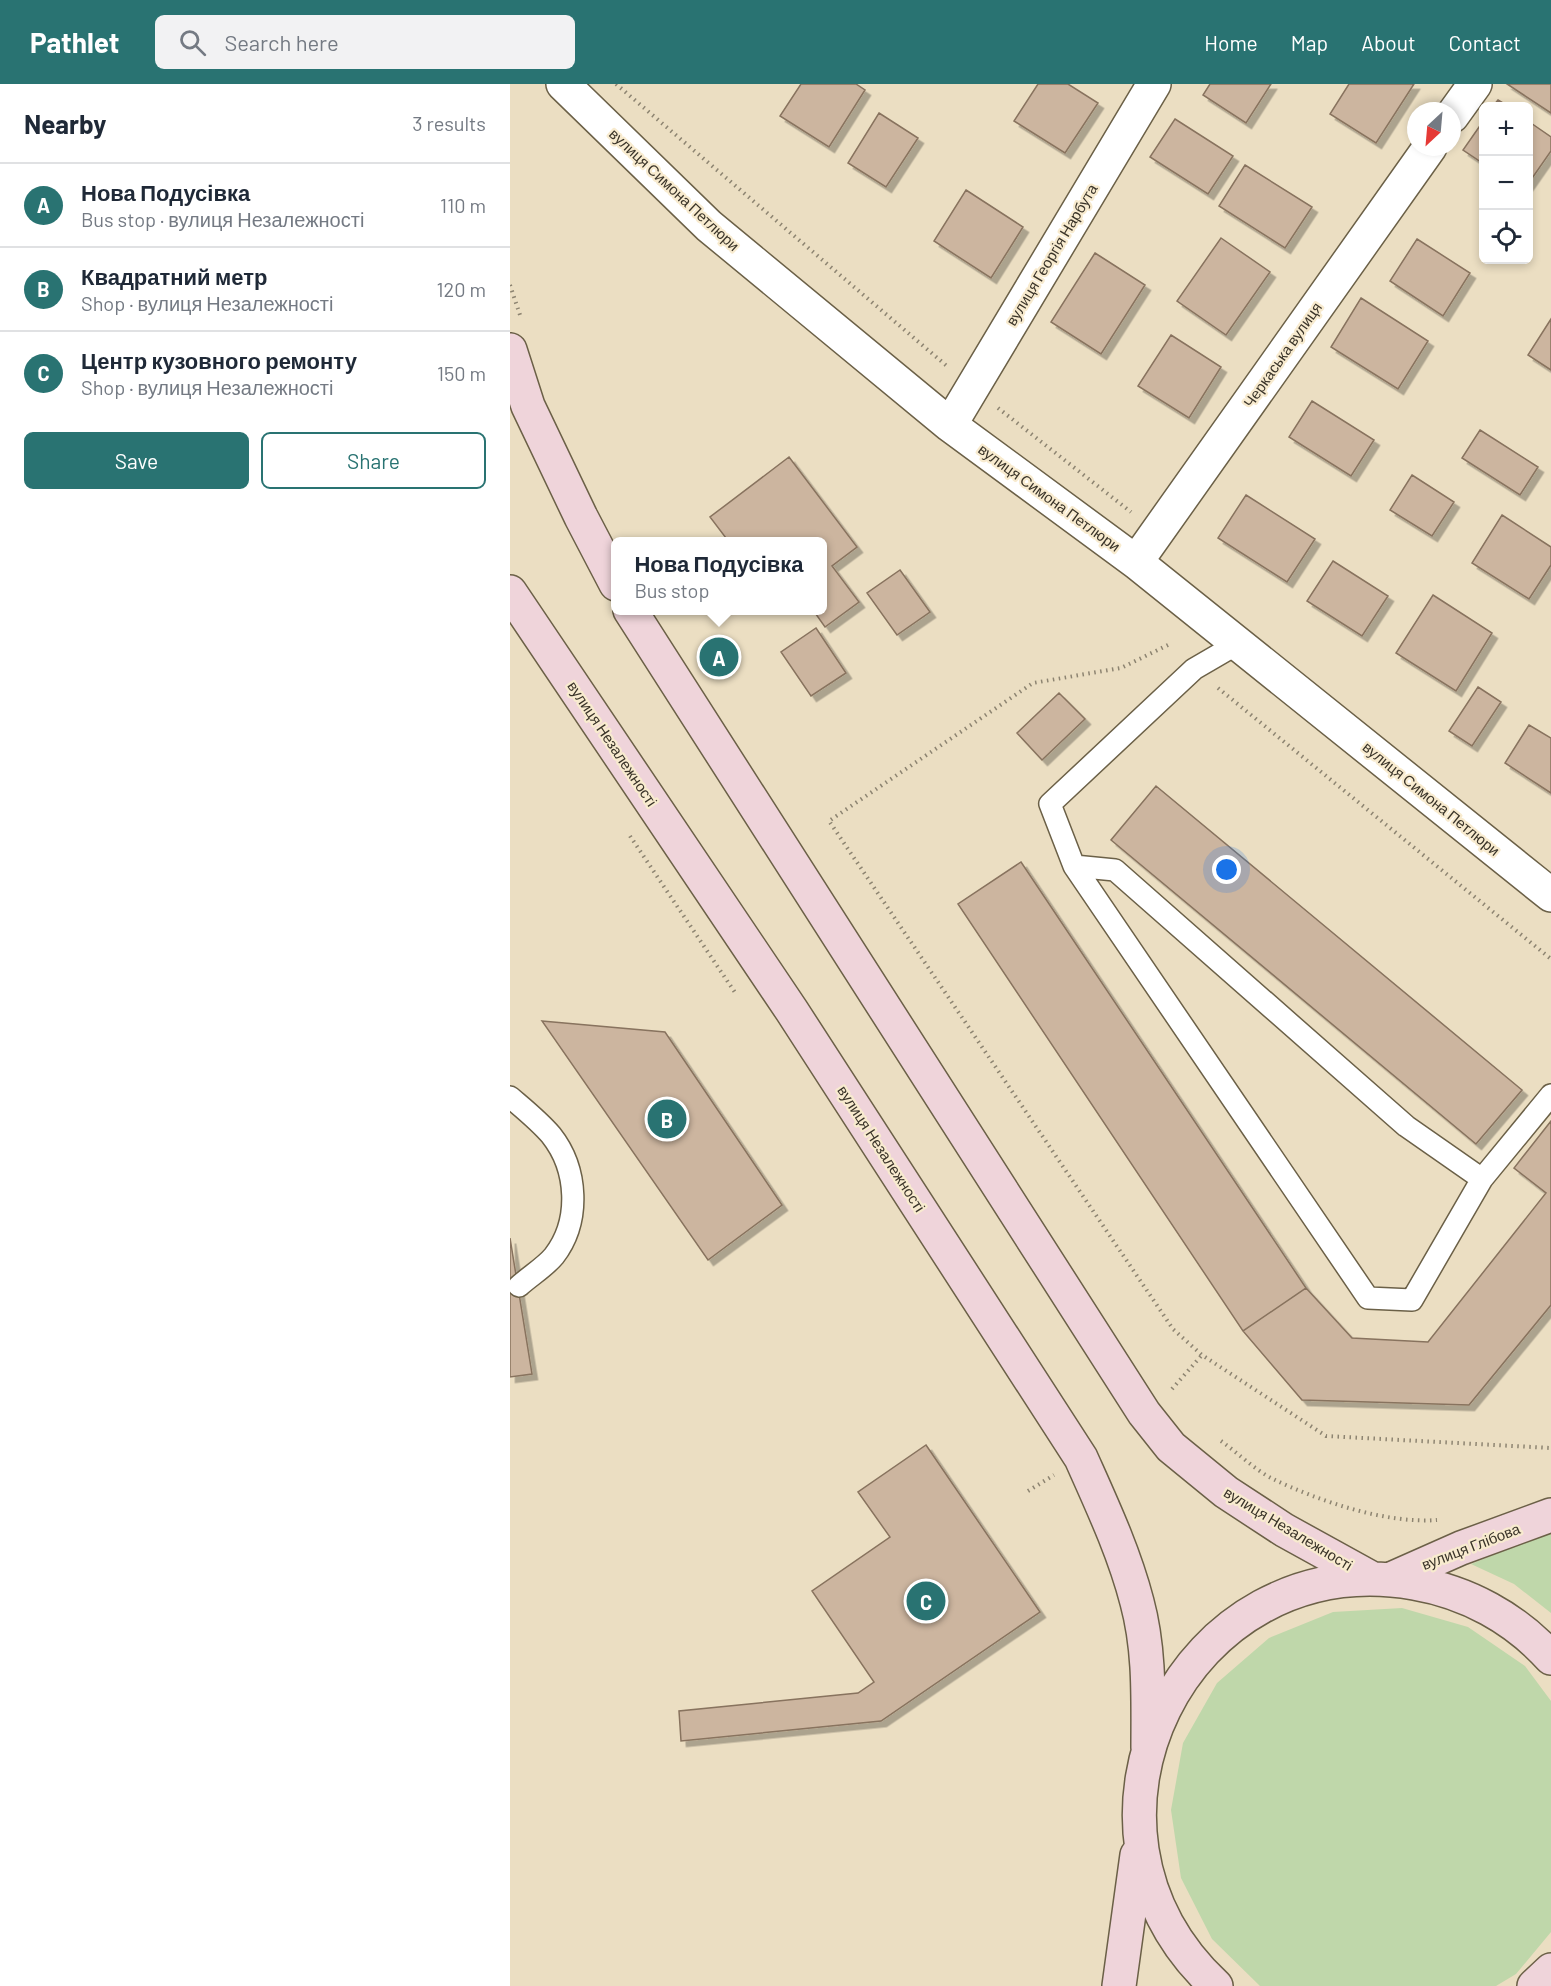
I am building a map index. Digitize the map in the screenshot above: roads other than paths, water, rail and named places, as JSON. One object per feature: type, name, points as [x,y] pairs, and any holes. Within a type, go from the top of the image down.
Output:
[{"type":"main road","points":[[510,350],[528,406],[611,576]]},
{"type":"main road","name":"вулиця Незалежності","points":[[510,592],[792,1011],[1081,1458],[1109,1521],[1137,1603],[1148,1679],[1148,1748],[1140,1791],[1140,1835],[1149,1883],[1168,1928],[1197,1968],[1216,1986]]},
{"type":"main road","name":"вулиця Незалежності","points":[[633,615],[1151,1421],[1171,1447],[1226,1492],[1284,1530],[1381,1578]]},
{"type":"main road","name":"вулиця Глібова","points":[[1381,1578],[1551,1515]]},
{"type":"main road","name":"вулиця Незалежності","points":[[1148,1748],[1167,1702],[1195,1660],[1231,1626],[1274,1600],[1321,1584],[1381,1578],[1436,1586],[1478,1602],[1517,1626],[1551,1658]]},
{"type":"main road","points":[[1119,1986],[1140,1835]]},
{"type":"main road","points":[[1534,1986],[1551,1970]]},
{"type":"street","name":"вулиця Симона Петлюри","points":[[563,84],[709,226],[950,425],[1136,562],[1237,644],[1548,885]]},
{"type":"street","name":"вулиця Георгія Нарбута","points":[[950,425],[1154,84]]},
{"type":"street","points":[[1461,103],[1475,84]]},
{"type":"street","name":"Черкаська вулиця","points":[[1136,562],[1424,156]]},
{"type":"lane","points":[[1237,644],[1194,669],[1050,804],[1074,866],[1368,1298],[1412,1300],[1482,1179],[1551,1095]]},
{"type":"lane","points":[[1074,866],[1115,870],[1406,1126],[1482,1179]]},
{"type":"lane","points":[[510,1097],[552,1136],[564,1158],[573,1185],[572,1215],[564,1240],[553,1257],[519,1286]]},
{"type":"place","name":"Нова Подусівка","points":[[719,657]]},
{"type":"place","name":"Квадратний метр","points":[[667,1119]]},
{"type":"place","name":"Центр кузовного ремонту","points":[[926,1601]]}]
